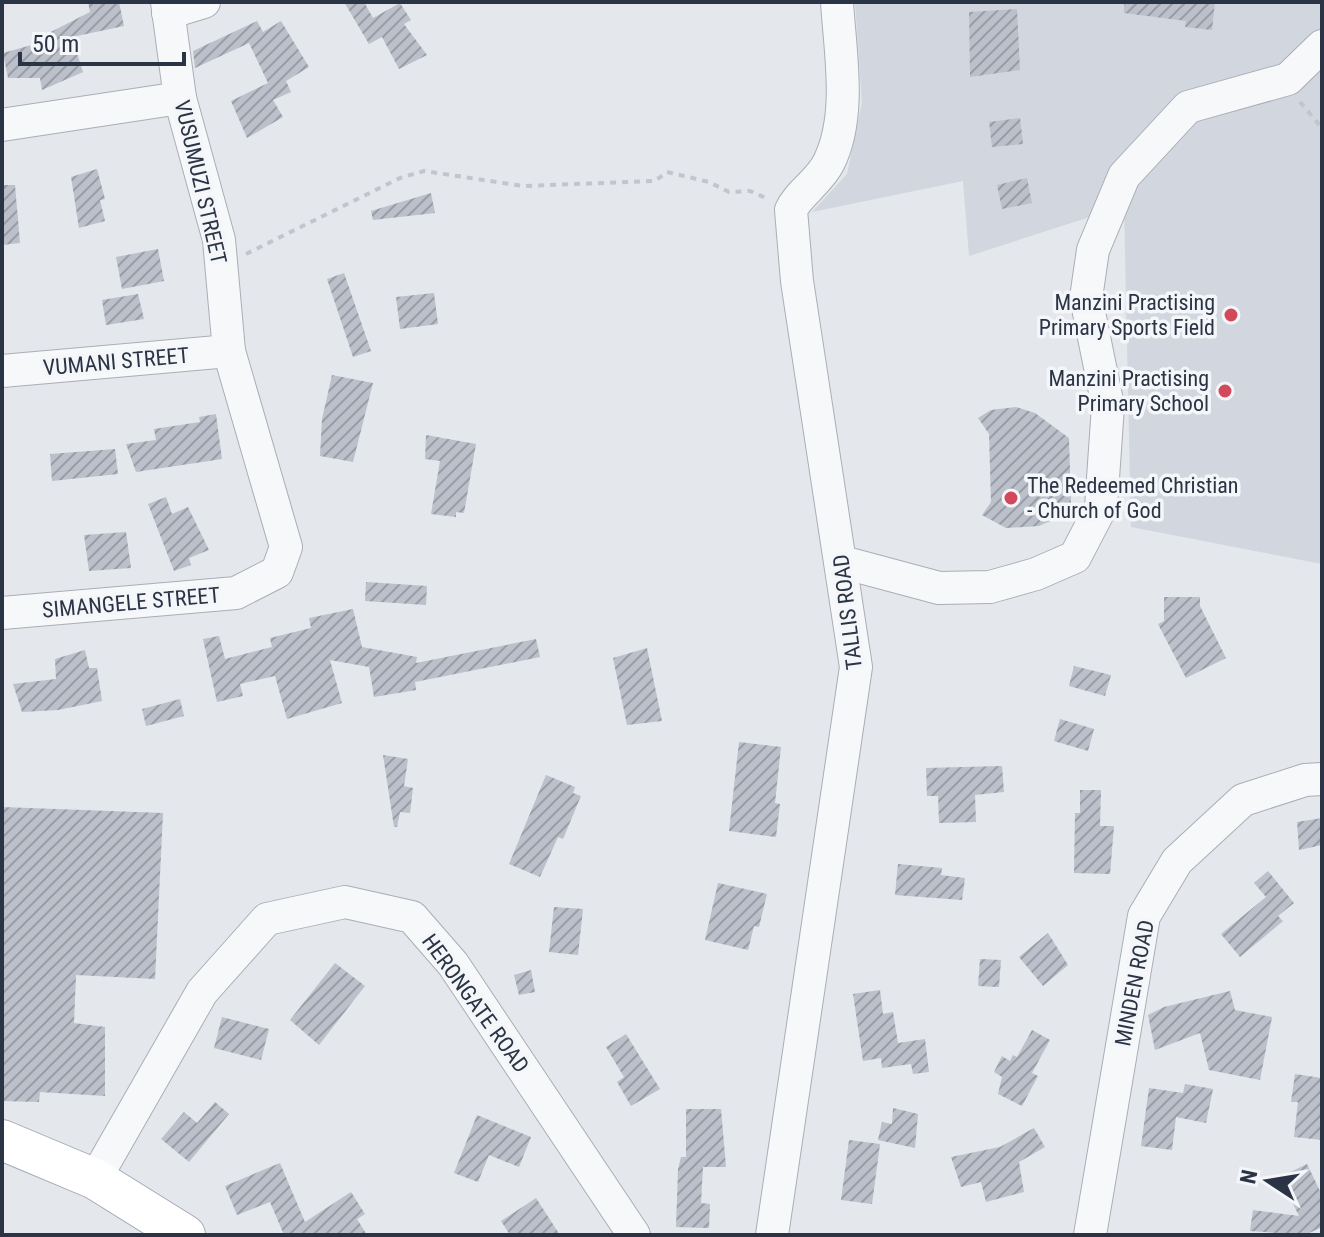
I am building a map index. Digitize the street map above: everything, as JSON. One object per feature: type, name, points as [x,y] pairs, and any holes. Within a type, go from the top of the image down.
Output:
[{"type":"main road","points":[[2,1140],[95,1179],[185,1235]]},
{"type":"street","points":[[168,8],[204,2]]},
{"type":"street","points":[[791,210],[794,203],[814,186],[829,163],[840,134],[837,2]]},
{"type":"street","name":"VUSUMUZI STREET","points":[[168,8],[180,98],[219,240],[229,351],[286,547]]},
{"type":"street","points":[[842,562],[939,588],[965,588],[990,587],[1036,574],[1075,557],[1101,507],[1108,406],[1086,298],[1093,250],[1124,176],[1188,107],[1288,79],[1322,46]]},
{"type":"street","points":[[2,125],[180,98]]},
{"type":"street","name":"TALLIS ROAD","points":[[772,1235],[856,667],[797,281],[791,210]]},
{"type":"street","name":"VUMANI STREET","points":[[2,371],[229,351]]},
{"type":"street","name":"SIMANGELE STREET","points":[[2,613],[236,593],[277,572],[286,547]]},
{"type":"street","name":"MINDEN ROAD","points":[[1090,1235],[1144,916],[1177,861],[1243,800],[1305,780],[1322,779]]},
{"type":"street","name":"HERONGATE ROAD","points":[[95,1179],[202,992],[267,919],[345,902],[412,917],[443,952],[634,1235]]},
{"type":"path","points":[[1288,79],[1304,109],[1322,128]]},
{"type":"path","points":[[221,262],[368,197],[400,178],[424,171],[523,186],[655,181],[667,172],[709,182],[729,192],[750,191],[791,210]]},
{"type":"shaded area","name":"Manzini Practising Primary School","points":[[855,2],[1322,2],[1322,564],[1131,527],[1124,206],[969,256],[963,181],[812,212],[847,174],[862,102]]},
{"type":"building","points":[[88,2],[119,2],[124,26],[72,37],[83,72],[42,90],[40,78],[8,78],[3,53],[35,44],[35,40],[90,12]]},
{"type":"building","points":[[344,2],[364,2],[373,18],[400,3],[411,20],[404,24],[427,55],[399,69],[382,37],[369,44]]},
{"type":"building","points":[[1124,2],[1215,2],[1212,30],[1185,27],[1186,21],[1124,13]]},
{"type":"building","points":[[1017,9],[1020,70],[970,77],[969,12]]},
{"type":"building","points":[[257,21],[263,32],[281,21],[309,67],[286,81],[291,92],[273,100],[283,117],[247,138],[231,101],[268,83],[249,43],[195,68],[193,51]]},
{"type":"building","points":[[1020,118],[1023,144],[992,147],[989,122]]},
{"type":"building","points":[[97,169],[105,199],[100,200],[105,221],[79,228],[71,177]]},
{"type":"building","points":[[1027,178],[1032,203],[1002,209],[997,185]]},
{"type":"building","points":[[2,185],[15,185],[20,243],[2,245]]},
{"type":"building","points":[[431,193],[435,213],[373,220],[371,211]]},
{"type":"building","points":[[158,249],[164,281],[122,289],[116,257]]},
{"type":"building","points":[[344,273],[371,351],[353,357],[327,279]]},
{"type":"building","points":[[434,293],[438,324],[400,329],[396,297]]},
{"type":"building","points":[[138,294],[144,319],[106,325],[102,300]]},
{"type":"building","points":[[332,375],[373,383],[353,462],[320,456],[322,419]]},
{"type":"building","points":[[1016,407],[1035,413],[1069,438],[1071,505],[1055,519],[1039,526],[1006,528],[982,515],[991,502],[989,434],[978,418],[991,410]]},
{"type":"building","points":[[216,414],[222,459],[136,472],[126,444],[156,440],[154,429],[200,422],[199,417]]},
{"type":"building","points":[[426,435],[476,444],[464,513],[456,512],[456,517],[431,514],[440,461],[425,459]]},
{"type":"building","points":[[115,449],[118,474],[52,481],[50,454]]},
{"type":"building","points":[[166,497],[172,514],[188,507],[209,550],[189,558],[191,565],[174,571],[148,504]]},
{"type":"building","points":[[126,532],[131,568],[89,571],[84,535]]},
{"type":"building","points":[[366,582],[427,586],[426,605],[365,601]]},
{"type":"building","points":[[1164,597],[1200,597],[1200,606],[1226,658],[1186,678],[1158,624],[1164,621]]},
{"type":"building","points":[[353,609],[362,647],[417,657],[416,663],[536,639],[540,657],[415,682],[416,690],[374,697],[369,667],[330,660],[342,703],[287,719],[275,676],[240,684],[243,696],[217,702],[203,639],[219,636],[225,659],[272,647],[270,638],[311,628],[309,618]]},
{"type":"building","points":[[647,648],[662,721],[627,725],[613,658]]},
{"type":"building","points":[[85,650],[89,668],[97,668],[102,701],[58,710],[22,712],[13,684],[56,679],[55,659]]},
{"type":"building","points":[[1074,666],[1111,675],[1105,696],[1069,686]]},
{"type":"building","points":[[180,699],[184,716],[146,726],[142,709]]},
{"type":"building","points":[[1060,719],[1094,729],[1088,751],[1054,741]]},
{"type":"building","points":[[739,742],[781,747],[775,803],[780,804],[776,837],[729,831]]},
{"type":"building","points":[[383,755],[408,759],[404,786],[413,788],[410,813],[400,812],[397,827],[394,827]]},
{"type":"building","points":[[1002,766],[1004,792],[975,795],[976,822],[939,823],[938,796],[927,796],[926,768]]},
{"type":"building","points":[[546,775],[575,787],[573,793],[581,796],[563,839],[558,837],[540,877],[509,864]]},
{"type":"building","points":[[1080,790],[1101,790],[1100,826],[1114,826],[1110,874],[1074,873],[1075,813],[1080,813]]},
{"type":"building","points":[[2,807],[163,813],[155,979],[76,975],[74,1023],[105,1027],[105,1096],[40,1092],[39,1102],[2,1101]]},
{"type":"building","points":[[1322,818],[1322,845],[1299,850],[1297,822]]},
{"type":"building","points":[[898,864],[942,868],[941,875],[965,878],[962,900],[895,895]]},
{"type":"building","points":[[1268,871],[1294,903],[1278,916],[1283,921],[1240,957],[1221,934],[1266,897],[1254,883]]},
{"type":"building","points":[[718,883],[767,894],[759,927],[754,926],[748,950],[705,940]]},
{"type":"building","points":[[554,907],[583,909],[578,955],[549,952]]},
{"type":"building","points":[[1048,933],[1068,965],[1043,986],[1019,957]]},
{"type":"building","points":[[980,959],[1001,960],[999,987],[978,986]]},
{"type":"building","points":[[335,963],[365,986],[319,1045],[290,1020]]},
{"type":"building","points":[[531,970],[535,992],[519,995],[514,975]]},
{"type":"building","points":[[880,990],[883,1014],[893,1012],[898,1043],[925,1039],[929,1072],[913,1074],[911,1064],[882,1068],[881,1058],[863,1061],[853,994]]},
{"type":"building","points":[[1230,991],[1235,1010],[1272,1017],[1260,1080],[1209,1070],[1200,1033],[1155,1050],[1148,1015],[1164,1007]]},
{"type":"building","points":[[222,1017],[269,1029],[261,1060],[214,1048]]},
{"type":"building","points":[[1032,1030],[1050,1040],[1032,1073],[1038,1076],[1022,1106],[998,1094],[1002,1077],[994,1072],[1002,1056],[1010,1061],[1013,1055],[1017,1057]]},
{"type":"building","points":[[626,1034],[660,1089],[631,1106],[617,1082],[624,1077],[606,1047]]},
{"type":"building","points":[[1295,1074],[1322,1078],[1322,1140],[1294,1137],[1298,1102],[1291,1102]]},
{"type":"building","points":[[1185,1084],[1213,1089],[1206,1123],[1176,1117],[1172,1150],[1141,1146],[1149,1088],[1183,1093]]},
{"type":"building","points":[[215,1102],[229,1114],[189,1162],[161,1139],[184,1112],[197,1123]]},
{"type":"building","points":[[893,1108],[918,1114],[915,1148],[878,1140],[882,1122],[892,1124]]},
{"type":"building","points":[[686,1109],[721,1109],[726,1167],[703,1167],[701,1203],[710,1204],[709,1228],[676,1227],[678,1169],[681,1157],[686,1157]]},
{"type":"building","points":[[477,1115],[531,1137],[519,1167],[489,1155],[478,1182],[454,1173]]},
{"type":"building","points":[[1034,1128],[1045,1147],[1019,1162],[1024,1192],[986,1202],[981,1182],[961,1187],[951,1157],[1000,1147]]},
{"type":"building","points":[[849,1140],[880,1144],[872,1204],[841,1200]]},
{"type":"building","points":[[280,1163],[305,1222],[351,1192],[365,1214],[357,1219],[367,1235],[284,1235],[270,1202],[237,1215],[225,1186]]},
{"type":"building","points":[[1307,1164],[1322,1195],[1322,1227],[1305,1235],[1250,1231],[1253,1210],[1299,1216],[1280,1177]]},
{"type":"building","points":[[536,1198],[560,1235],[510,1235],[501,1221]]},
{"type":"place","name":"Manzini Practising Primary Sports Field","points":[[1231,315]]},
{"type":"place","name":"Manzini Practising Primary School","points":[[1225,391]]},
{"type":"place","name":"The Redeemed Christian - Church of God","points":[[1011,498]]}]
